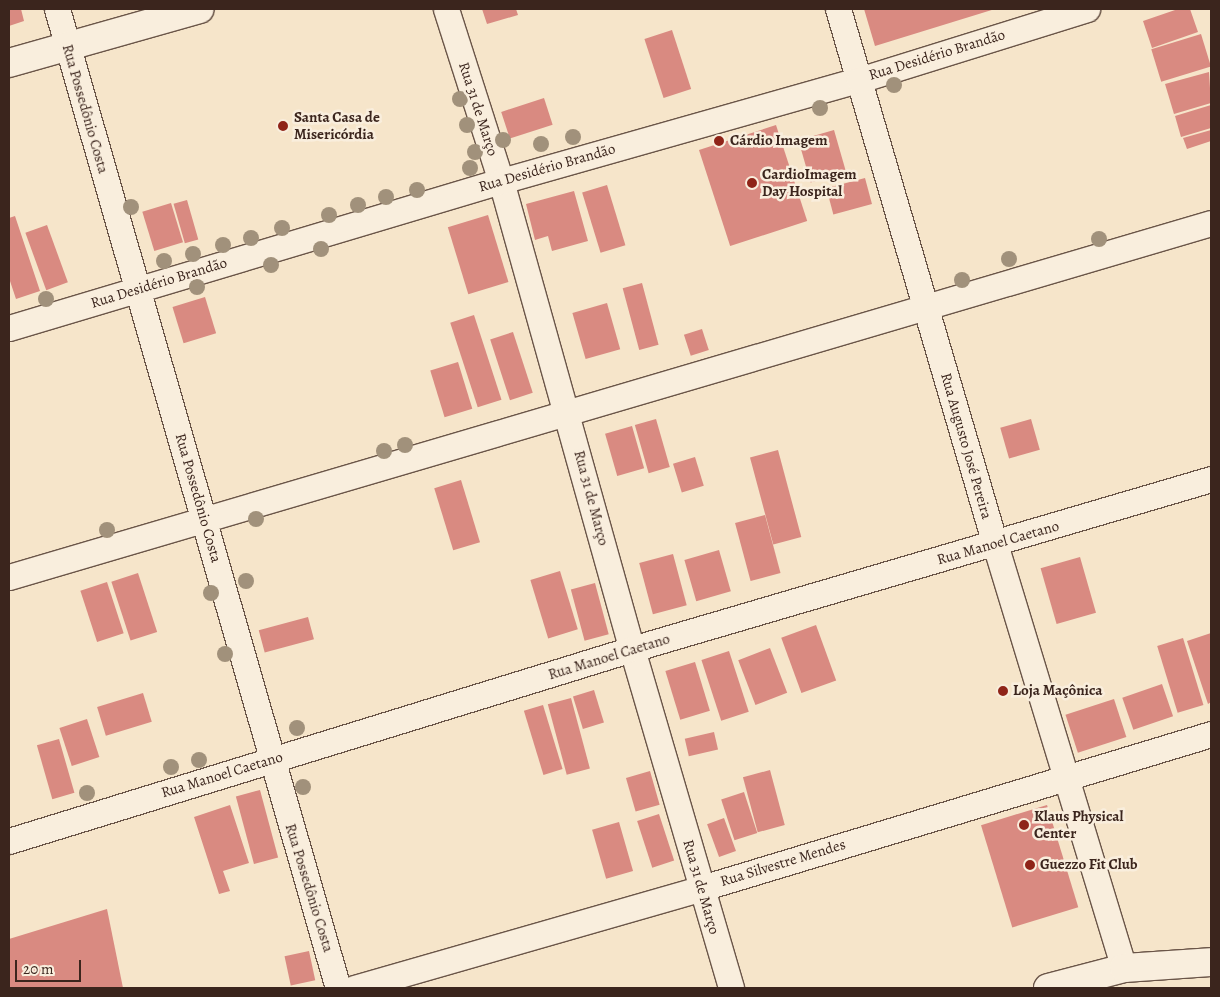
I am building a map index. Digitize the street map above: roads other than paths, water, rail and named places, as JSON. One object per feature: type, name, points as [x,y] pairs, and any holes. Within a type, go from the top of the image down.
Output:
[{"type":"street","name":"Rua Possedônio Costa","points":[[57,9],[338,988]]},
{"type":"street","points":[[9,64],[200,9]]},
{"type":"street","name":"Rua 31 de Março","points":[[446,9],[501,181],[632,649],[731,988]]},
{"type":"street","name":"Rua Augusto José Pereira","points":[[838,9],[995,544],[1124,968]]},
{"type":"street","name":"Rua Desidério Brandão","points":[[9,328],[501,181],[859,80],[1087,9]]},
{"type":"street","points":[[9,576],[1211,223]]},
{"type":"street","name":"Rua Manoel Caetano","points":[[9,841],[632,649],[995,544],[1211,479]]},
{"type":"street","name":"Rua Silvestre Mendes","points":[[354,988],[702,888],[1065,776],[1211,734]]},
{"type":"street","points":[[1048,988],[1124,968],[1211,962]]},
{"type":"place","name":"Santa Casa de Misericórdia","points":[[283,126]]},
{"type":"place","name":"Cárdio Imagem","points":[[719,141]]},
{"type":"place","name":"CardioImagem Day Hospital","points":[[752,183]]},
{"type":"place","name":"Loja Maçônica","points":[[1003,691]]},
{"type":"place","name":"Klaus Physical Center","points":[[1024,825]]},
{"type":"place","name":"Guezzo Fit Club","points":[[1030,865]]}]
